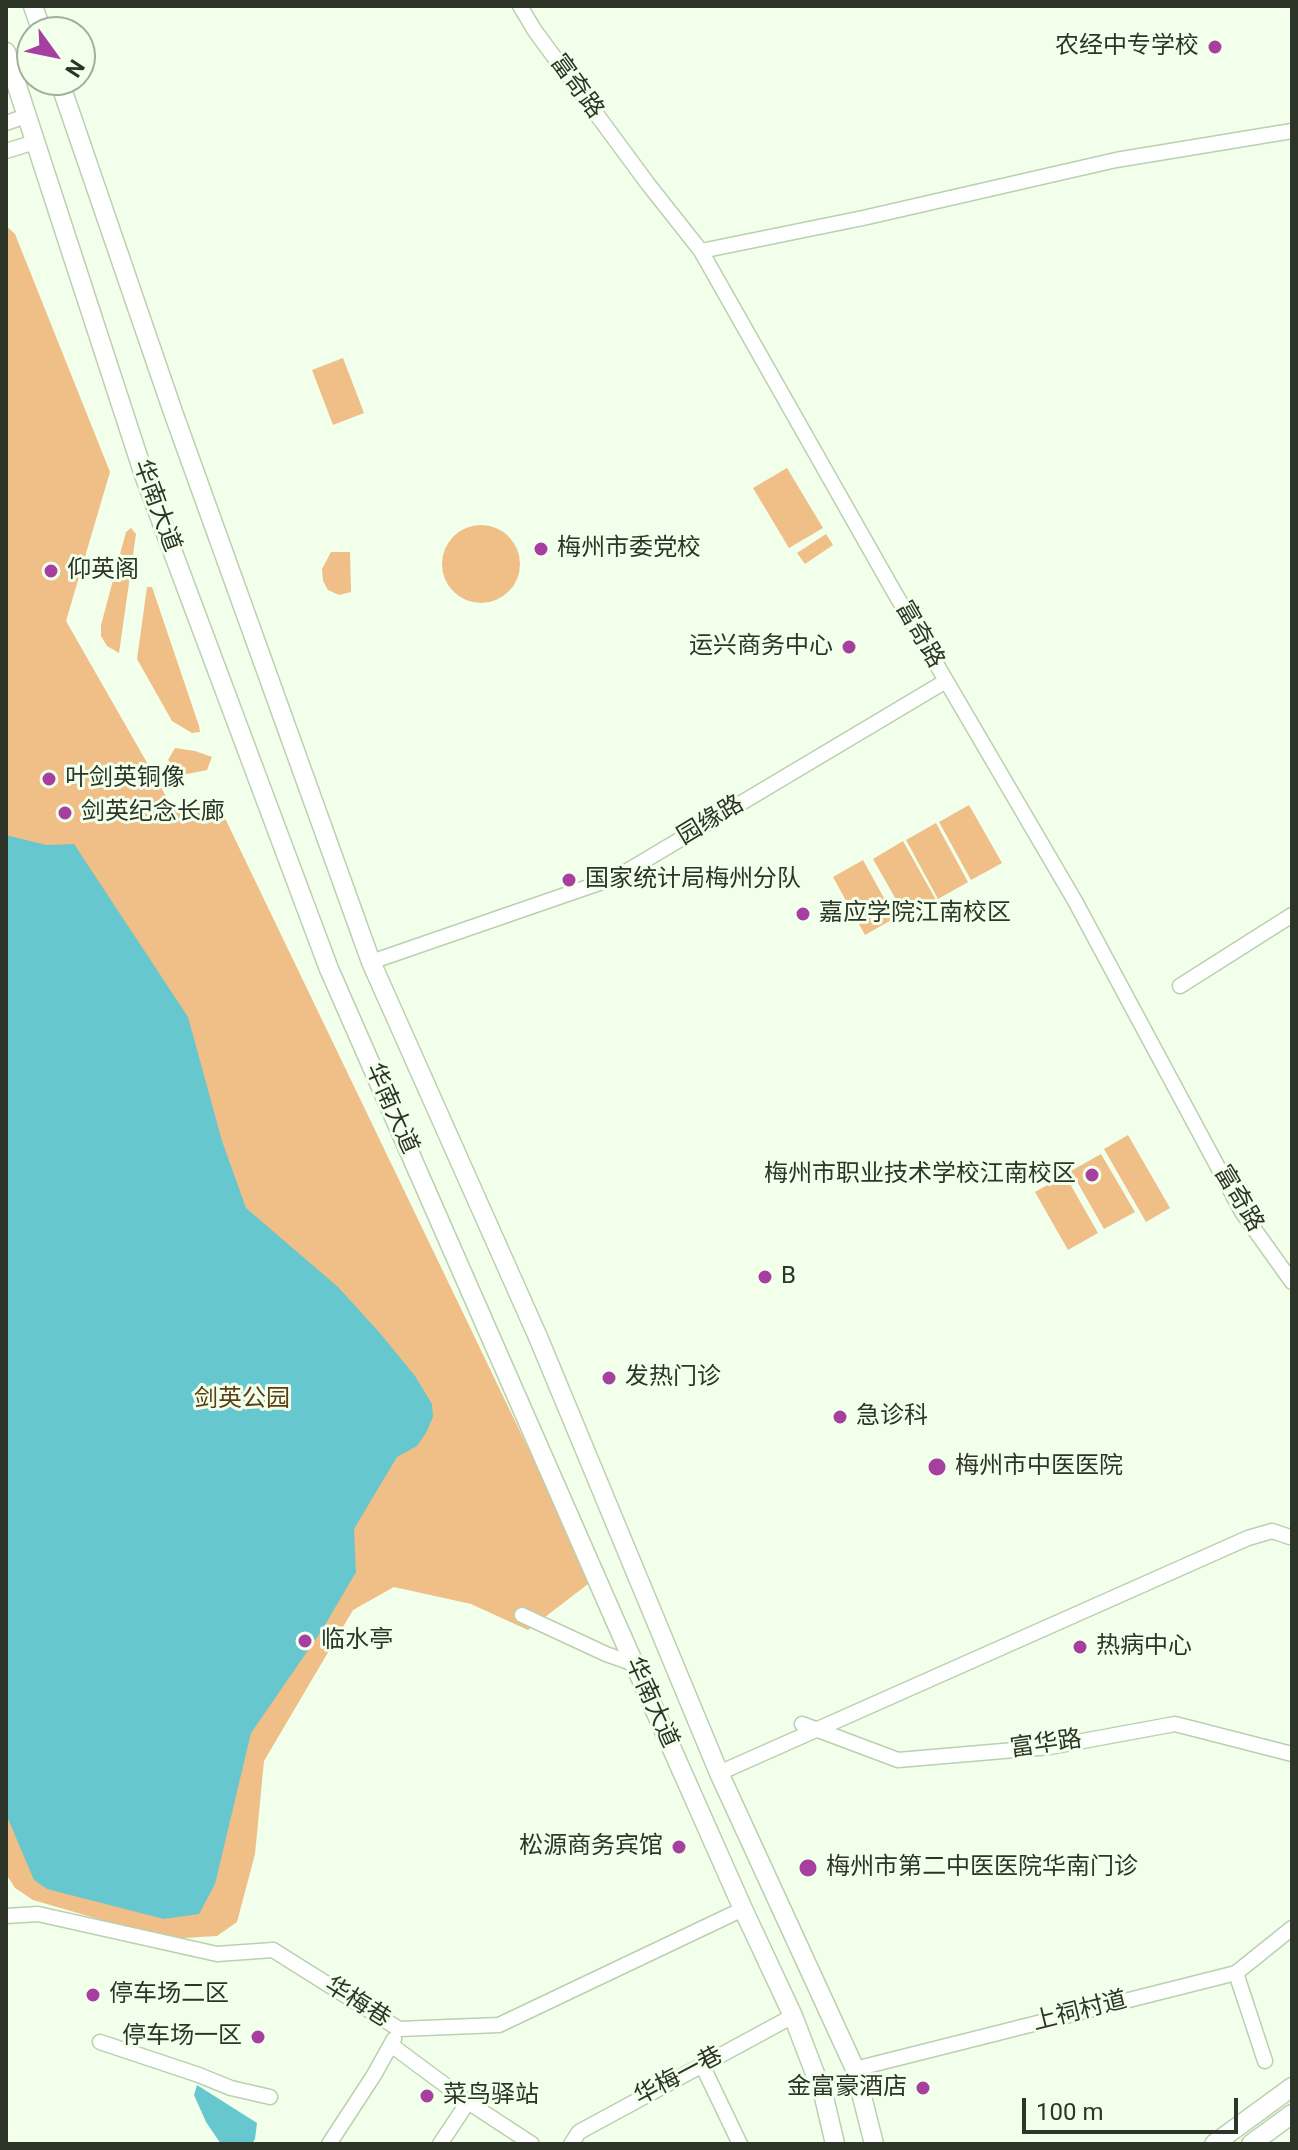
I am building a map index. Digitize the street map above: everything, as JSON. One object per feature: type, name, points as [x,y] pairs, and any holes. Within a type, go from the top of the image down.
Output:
[{"type":"main road","name":"华南大道","points":[[6,52],[144,475],[329,969],[634,1664],[793,2016],[824,2097],[835,2144]]},
{"type":"main road","name":"华南大道","points":[[64,96],[173,412],[371,962],[538,1337],[719,1773],[855,2069],[874,2144]]},
{"type":"main road","points":[[650,1700],[682,1683]]},
{"type":"main road","points":[[1214,2144],[1292,2087]]},
{"type":"main road","points":[[1251,2144],[1292,2114]]},
{"type":"street","name":"富奇路","points":[[520,6],[535,31],[648,184],[701,251],[1075,901],[1242,1212],[1292,1282]]},
{"type":"street","points":[[6,123],[26,116]]},
{"type":"street","points":[[701,251],[863,218],[1116,160],[1292,131]]},
{"type":"street","points":[[6,151],[35,142]]},
{"type":"street","name":"园缘路","points":[[371,962],[617,877],[946,681]]},
{"type":"street","points":[[1180,986],[1292,915]]},
{"type":"street","points":[[719,1773],[1248,1538],[1272,1531],[1292,1536]]},
{"type":"street","points":[[522,1615],[634,1664]]},
{"type":"street","name":"富华路","points":[[802,1724],[898,1760],[1050,1747],[1175,1724],[1292,1754]]},
{"type":"street","name":"华梅巷","points":[[6,1916],[38,1914],[217,1954],[273,1950],[399,2029],[499,2025],[743,1909]]},
{"type":"street","name":"上祠村道","points":[[855,2069],[1236,1973],[1292,1928]]},
{"type":"street","points":[[1236,1973],[1265,2061]]},
{"type":"street","name":"华梅一巷","points":[[571,2144],[579,2132],[793,2016]]},
{"type":"street","points":[[329,2144],[399,2029]]},
{"type":"street","points":[[100,2042],[231,2088],[270,2097]]},
{"type":"street","points":[[391,2045],[468,2102],[532,2144]]},
{"type":"street","points":[[704,2069],[740,2144]]},
{"type":"street","points":[[440,2144],[468,2102]]},
{"type":"green space","name":"剑英公园","points":[[6,226],[15,234],[110,472],[66,621],[174,810],[222,812],[592,1581],[528,1630],[471,1604],[394,1587],[353,1610],[264,1761],[255,1854],[237,1922],[217,1936],[167,1939],[33,1900],[15,1888],[6,1874]]},
{"type":"green space","points":[[343,358],[364,413],[333,425],[312,370]]},
{"type":"green space","points":[[787,468],[823,528],[789,548],[753,488]]},
{"type":"green space","points":[[481,525],[496,528],[513,542],[520,564],[517,579],[503,596],[481,603],[466,600],[449,586],[442,564],[445,549],[459,532]]},
{"type":"green space","points":[[131,528],[136,534],[119,653],[107,646],[101,636],[101,625],[126,532]]},
{"type":"green space","points":[[826,534],[833,545],[805,564],[797,553]]},
{"type":"green space","points":[[331,552],[350,552],[351,592],[339,595],[328,590],[323,581],[322,569]]},
{"type":"green space","points":[[147,587],[152,587],[200,732],[192,733],[172,721],[137,659]]},
{"type":"green space","points":[[175,748],[212,757],[207,770],[187,774],[174,767],[168,760]]},
{"type":"green space","points":[[969,805],[1002,863],[971,880],[939,822]]},
{"type":"green space","points":[[936,823],[968,882],[938,899],[906,840]]},
{"type":"green space","points":[[903,841],[936,900],[906,917],[873,859]]},
{"type":"green space","points":[[863,860],[895,918],[865,935],[833,877]]},
{"type":"green space","points":[[1128,1135],[1170,1208],[1146,1222],[1104,1149]]},
{"type":"green space","points":[[1101,1154],[1135,1212],[1104,1229],[1071,1171]]},
{"type":"green space","points":[[1065,1175],[1098,1233],[1068,1250],[1035,1192]]},
{"type":"water","name":"剑英公园","points":[[6,835],[46,845],[74,844],[188,1017],[222,1141],[246,1208],[338,1287],[415,1376],[432,1404],[433,1417],[426,1433],[417,1446],[397,1457],[354,1529],[356,1572],[322,1630],[251,1733],[215,1884],[199,1914],[164,1919],[47,1889],[34,1880],[6,1814]]},
{"type":"water","points":[[197,2085],[257,2123],[252,2144],[221,2144],[206,2122],[194,2095]]},
{"type":"place","name":"农经中专学校","points":[[1215,47]]},
{"type":"place","name":"梅州市委党校","points":[[541,549]]},
{"type":"place","name":"仰英阁","points":[[51,571]]},
{"type":"place","name":"运兴商务中心","points":[[849,647]]},
{"type":"place","name":"叶剑英铜像","points":[[49,779]]},
{"type":"place","name":"剑英纪念长廊","points":[[65,813]]},
{"type":"place","name":"国家统计局梅州分队","points":[[569,880]]},
{"type":"place","name":"嘉应学院江南校区","points":[[803,914]]},
{"type":"place","name":"梅州市职业技术学校江南校区","points":[[1092,1175]]},
{"type":"place","name":"B","points":[[765,1277]]},
{"type":"place","name":"发热门诊","points":[[609,1378]]},
{"type":"place","name":"急诊科","points":[[840,1417]]},
{"type":"place","name":"梅州市中医医院","points":[[937,1467]]},
{"type":"place","name":"临水亭","points":[[305,1641]]},
{"type":"place","name":"热病中心","points":[[1080,1647]]},
{"type":"place","name":"松源商务宾馆","points":[[679,1847]]},
{"type":"place","name":"梅州市第二中医医院华南门诊","points":[[808,1868]]},
{"type":"place","name":"停车场二区","points":[[93,1995]]},
{"type":"place","name":"停车场一区","points":[[258,2037]]},
{"type":"place","name":"金富豪酒店","points":[[923,2088]]},
{"type":"place","name":"菜鸟驿站","points":[[427,2096]]}]
